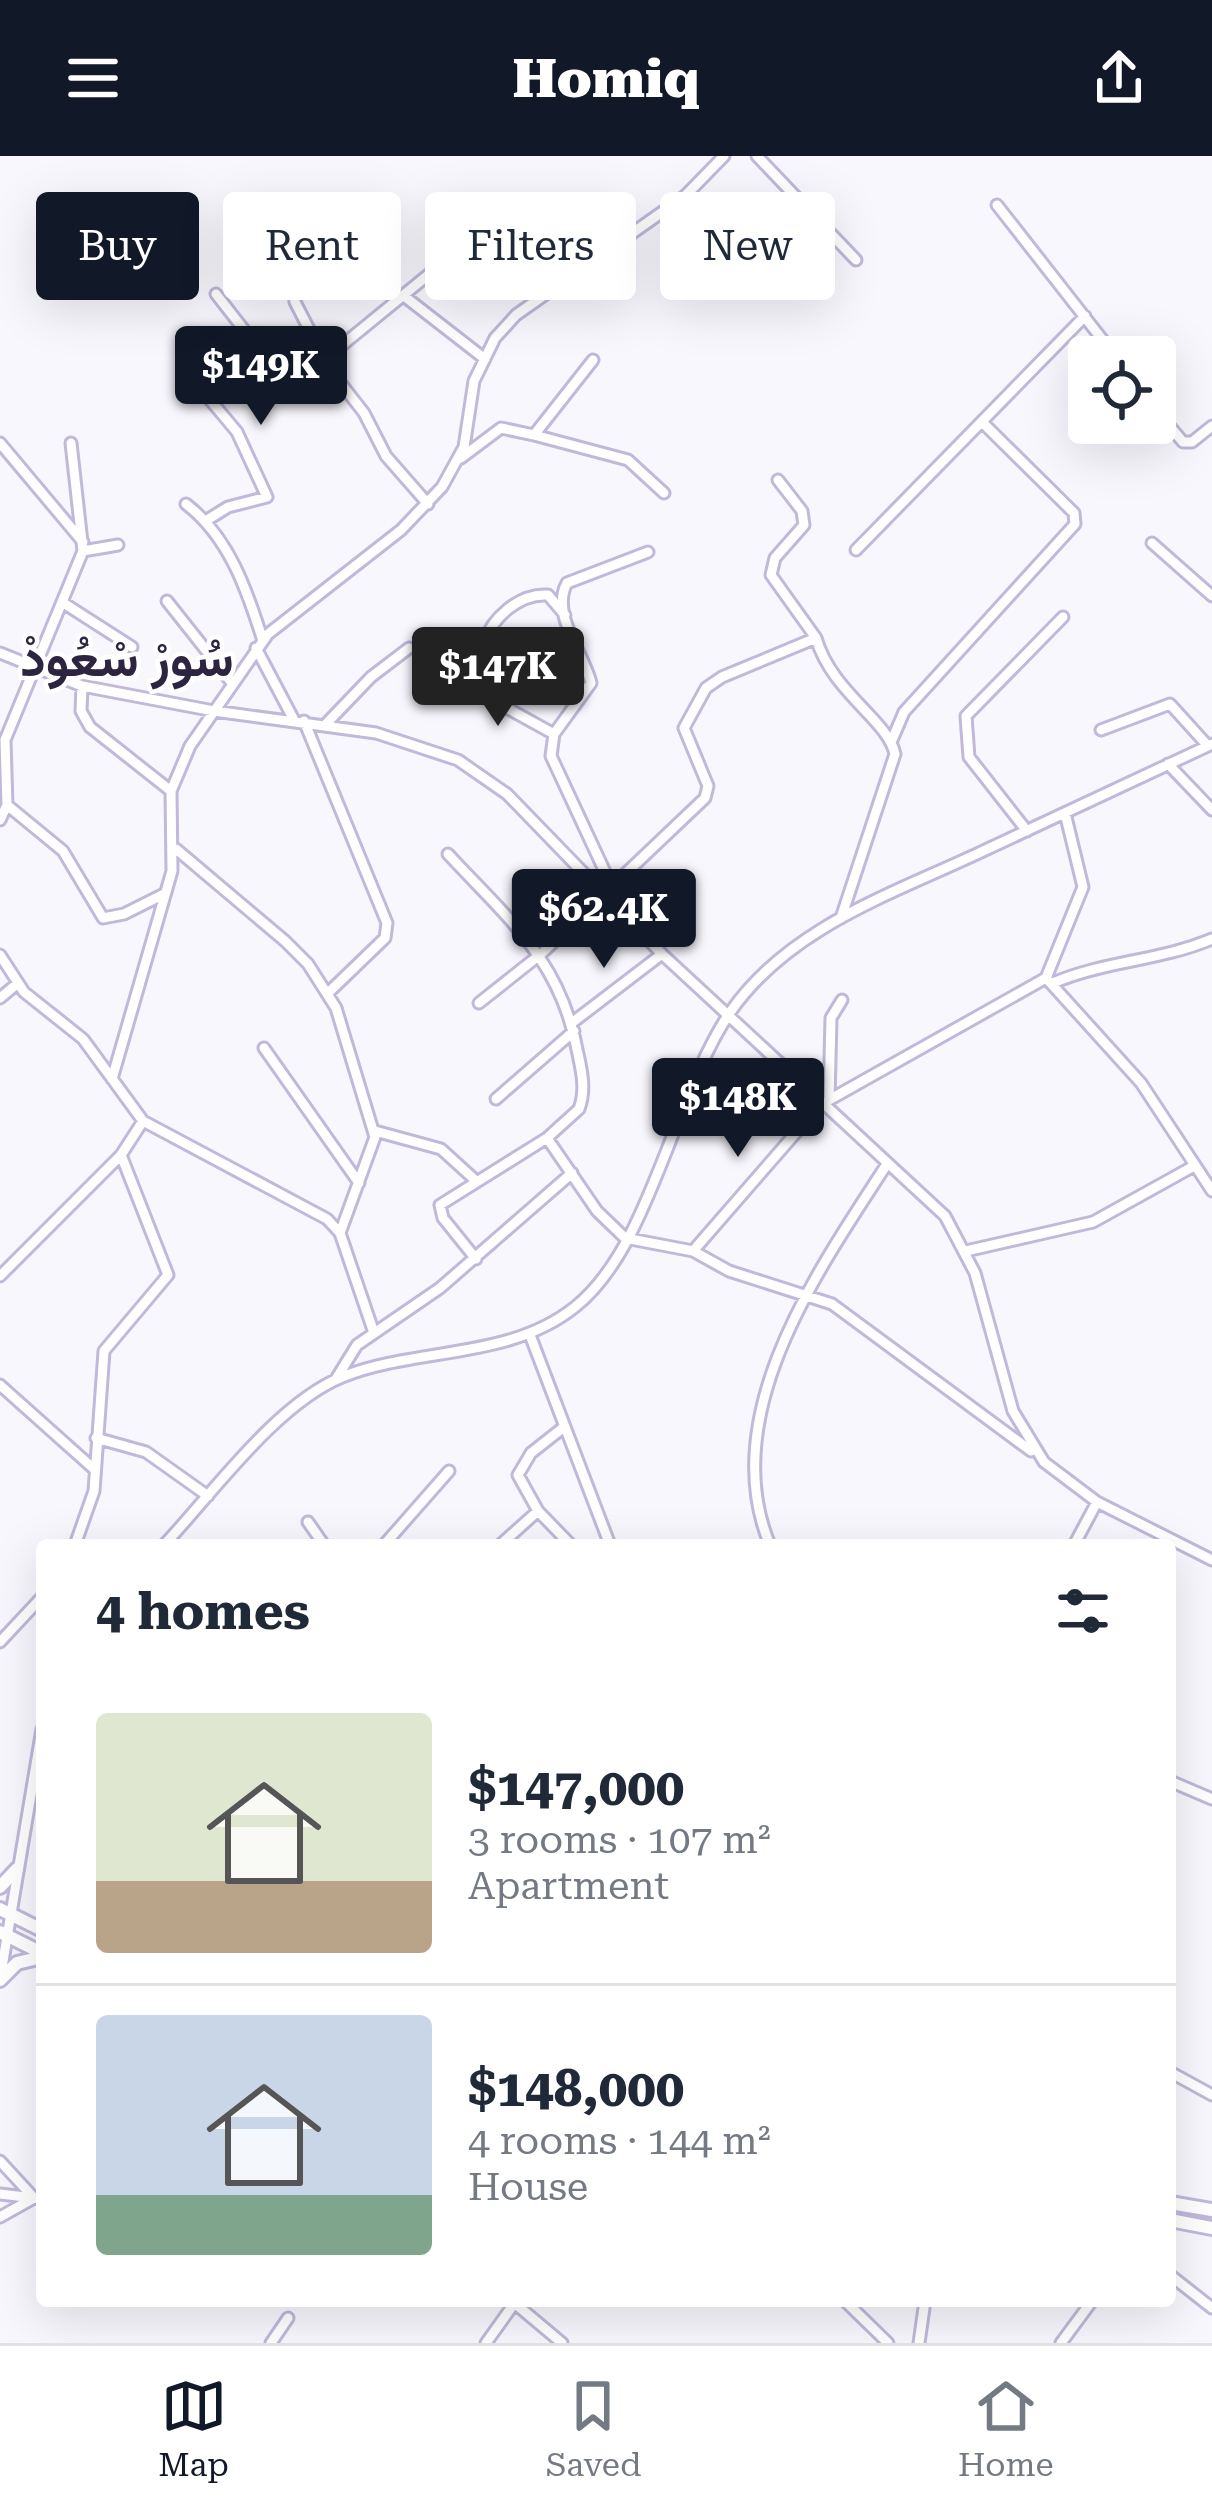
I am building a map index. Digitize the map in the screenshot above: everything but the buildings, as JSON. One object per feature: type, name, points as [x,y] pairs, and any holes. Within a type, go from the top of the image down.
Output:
[{"type":"main road","points":[[0,1887],[17,1869]]},
{"type":"main road","points":[[5,1912],[36,1927]]},
{"type":"main road","points":[[3,1934],[36,1952]]},
{"type":"main road","points":[[0,1980],[17,1963],[36,1957]]},
{"type":"main road","points":[[1176,2204],[1212,2210]]},
{"type":"main road","points":[[1176,2222],[1212,2228]]},
{"type":"street","points":[[458,462],[468,430],[470,392],[485,359],[516,315],[685,196],[724,156]]},
{"type":"street","points":[[757,156],[856,260]]},
{"type":"street","points":[[997,205],[1100,336]]},
{"type":"street","points":[[324,360],[425,278]]},
{"type":"street","points":[[216,295],[266,358],[278,358],[315,338]]},
{"type":"street","points":[[404,296],[485,359]]},
{"type":"street","points":[[295,300],[324,360],[364,413],[386,456],[428,504]]},
{"type":"street","points":[[856,550],[1084,316]]},
{"type":"street","points":[[534,435],[593,360]]},
{"type":"street","points":[[201,389],[237,432],[267,497],[207,520]]},
{"type":"street","points":[[892,741],[904,712],[1075,524],[1074,513],[982,422]]},
{"type":"street","points":[[1176,434],[1183,442],[1192,442],[1212,426]]},
{"type":"street","points":[[112,1079],[176,850],[171,790],[190,746],[259,645],[428,504],[458,462],[501,428],[628,460],[664,493]]},
{"type":"street","points":[[0,820],[7,805],[2,751],[65,604],[83,546],[71,442]]},
{"type":"street","points":[[0,443],[83,546]]},
{"type":"street","points":[[778,480],[802,512],[804,525],[775,558],[771,575],[816,638],[834,681],[892,741],[895,754],[841,918]]},
{"type":"street","points":[[186,504],[207,520],[246,588],[259,645],[299,721],[387,923],[386,938],[328,993]]},
{"type":"street","points":[[1152,543],[1212,596]]},
{"type":"street","points":[[83,546],[118,544]]},
{"type":"street","points":[[608,891],[594,839],[553,767],[554,734],[591,683],[562,595],[567,583],[648,552]]},
{"type":"street","points":[[483,644],[496,619],[534,594],[548,595],[565,615]]},
{"type":"street","points":[[166,601],[232,683]]},
{"type":"street","points":[[65,604],[132,647]]},
{"type":"street","points":[[1027,831],[969,757],[966,716],[1063,617]]},
{"type":"street","points":[[479,1003],[542,953],[709,792],[684,728],[706,688],[816,638]]},
{"type":"street","points":[[324,725],[371,676],[409,648]]},
{"type":"street","points":[[0,653],[82,686],[214,711],[376,733],[458,760],[507,794],[608,891],[662,954],[727,1017],[945,1216],[966,1251],[1013,1412],[1035,1453]]},
{"type":"street","points":[[465,685],[554,734]]},
{"type":"street","points":[[82,686],[81,711],[90,727],[171,790]]},
{"type":"street","points":[[336,1379],[530,1335],[558,1320],[597,1287],[625,1238],[727,1017],[773,962],[841,918],[1210,745],[1170,704],[1101,730]]},
{"type":"street","points":[[1168,764],[1212,810]]},
{"type":"street","points":[[7,805],[63,851],[103,918],[124,914],[164,894]]},
{"type":"street","points":[[1050,981],[1083,887],[1065,813]]},
{"type":"street","points":[[176,850],[285,941],[328,993],[358,1067],[375,1131],[373,1152],[340,1233]]},
{"type":"street","points":[[448,854],[542,953],[573,1027],[582,1100],[547,1138],[448,1195],[440,1212],[476,1259]]},
{"type":"street","points":[[693,1251],[824,1102],[1050,981],[1172,956],[1212,939]]},
{"type":"street","points":[[496,1099],[662,954]]},
{"type":"street","points":[[0,955],[17,983],[83,1039],[143,1121],[327,1219],[340,1233],[373,1330]]},
{"type":"street","points":[[1050,981],[1142,1083],[1212,1191]]},
{"type":"street","points":[[0,998],[17,983]]},
{"type":"street","points":[[824,1102],[831,1018],[842,1000]]},
{"type":"street","points":[[264,1048],[359,1183]]},
{"type":"street","points":[[0,1276],[121,1154],[143,1121]]},
{"type":"street","points":[[375,1131],[441,1149],[474,1179]]},
{"type":"street","points":[[547,1138],[596,1211],[625,1238],[693,1251],[730,1271],[806,1293],[852,1314],[985,1421],[1097,1502],[1170,1539]]},
{"type":"street","points":[[77,1539],[94,1491],[104,1351],[167,1275],[148,1214],[121,1154]]},
{"type":"street","points":[[768,1539],[755,1498],[753,1438],[806,1293],[887,1164]]},
{"type":"street","points":[[966,1251],[1093,1222],[1212,1168]]},
{"type":"street","points":[[169,1539],[281,1421],[336,1379],[357,1345],[373,1330],[476,1259],[572,1173]]},
{"type":"street","points":[[530,1335],[608,1539]]},
{"type":"street","points":[[0,1385],[95,1470]]},
{"type":"street","points":[[563,1426],[520,1467],[519,1480],[538,1511],[565,1539]]},
{"type":"street","points":[[96,1438],[146,1452],[208,1496]]},
{"type":"street","points":[[389,1539],[449,1471]]},
{"type":"street","points":[[1077,1539],[1097,1502]]},
{"type":"street","points":[[507,1539],[538,1511]]},
{"type":"street","points":[[308,1522],[320,1539]]},
{"type":"street","points":[[1176,1542],[1212,1560]]},
{"type":"street","points":[[0,1642],[36,1603]]},
{"type":"street","points":[[0,1980],[5,1912],[36,1763]]},
{"type":"street","points":[[1176,1784],[1212,1799]]},
{"type":"street","points":[[1176,2075],[1212,2095]]},
{"type":"street","points":[[0,2161],[36,2197]]},
{"type":"street","points":[[0,2194],[36,2199]]},
{"type":"street","points":[[0,2217],[36,2200]]},
{"type":"street","points":[[1176,2280],[1212,2308]]},
{"type":"street","points":[[486,2343],[511,2307]]},
{"type":"street","points":[[520,2307],[562,2343]]},
{"type":"street","points":[[851,2307],[888,2343]]},
{"type":"street","points":[[919,2343],[924,2307]]},
{"type":"street","points":[[1061,2343],[1088,2307]]},
{"type":"street","points":[[271,2343],[288,2318]]},
{"type":"district","name":"سُورْ سْعُودْ","points":[[127,658]]}]
